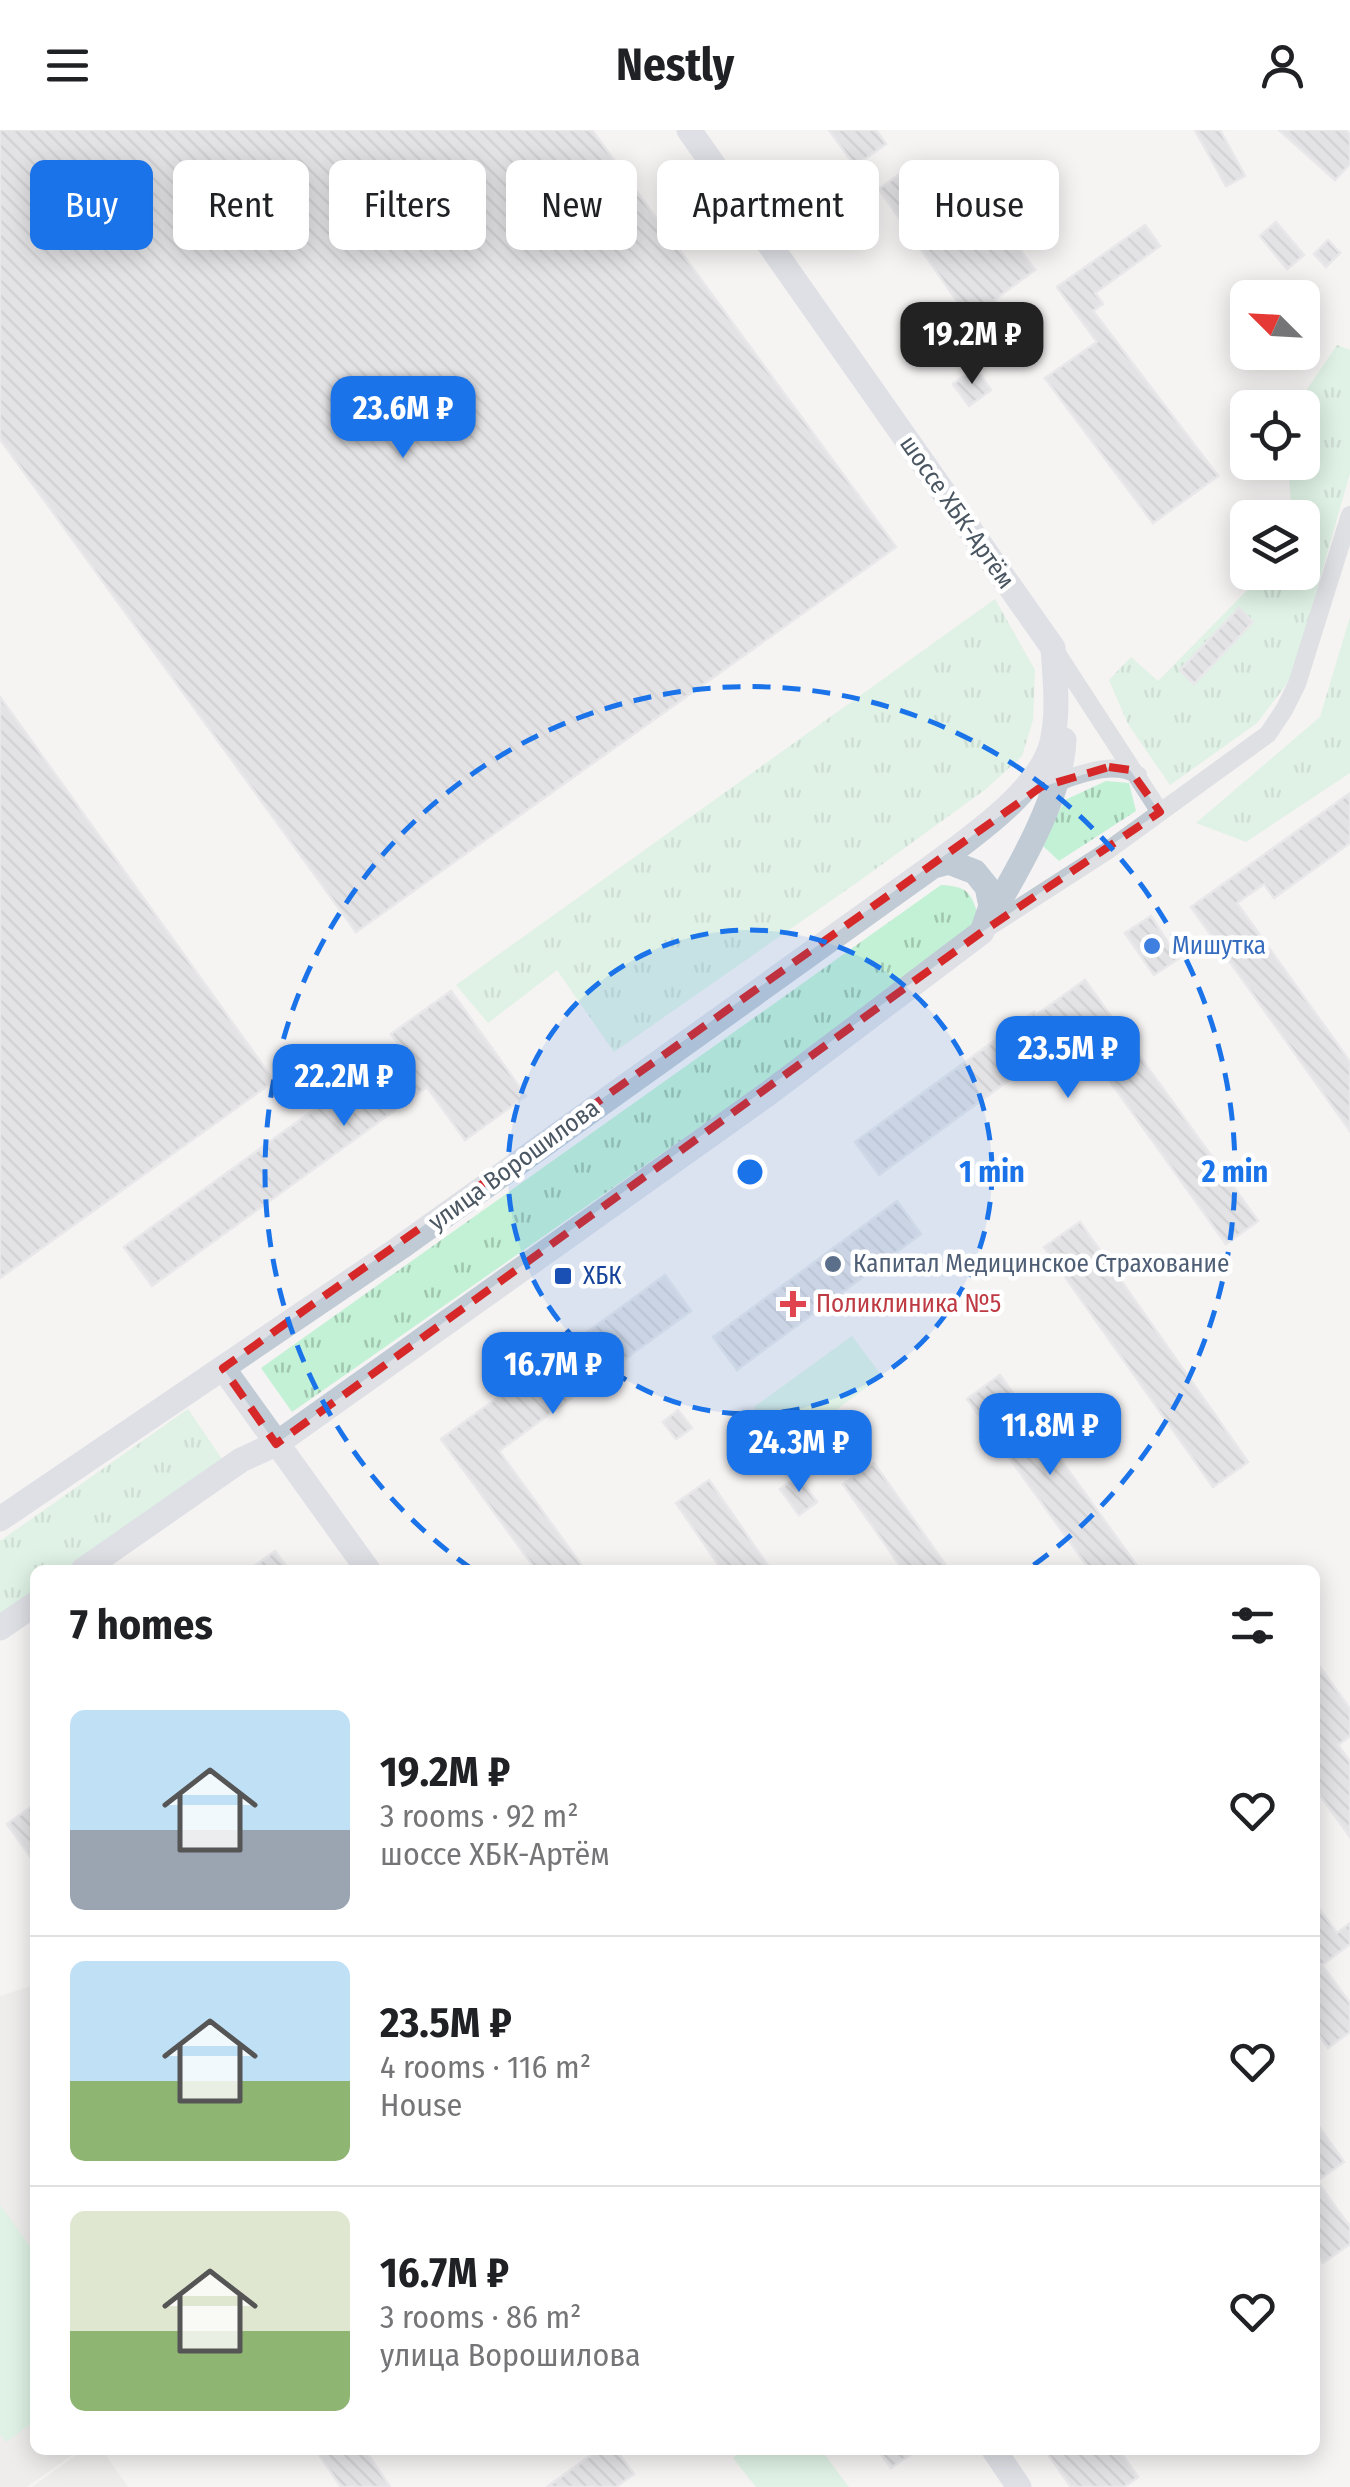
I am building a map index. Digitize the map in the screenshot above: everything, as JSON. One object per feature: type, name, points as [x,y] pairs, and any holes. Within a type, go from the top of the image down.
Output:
[{"type":"main road","name":"шоссе ХБК-Артём","points":[[688,130],[1053,648]]},
{"type":"main road","points":[[90,1565],[241,1460],[276,1444],[769,1093],[982,932],[1014,878],[1042,818],[1056,701],[1053,648]]},
{"type":"main road","points":[[933,866],[1044,780]]},
{"type":"main road","points":[[933,866],[950,862],[974,872],[987,888],[991,906],[982,932]]},
{"type":"main road","name":"улица Ворошилова","points":[[0,1520],[401,1246],[933,866]]},
{"type":"main road","points":[[223,1368],[364,1565]]},
{"type":"main road","points":[[0,1628],[30,1607]]},
{"type":"main road","points":[[997,2455],[1018,2487]]},
{"type":"street","points":[[982,932],[1075,872],[1268,734],[1298,684],[1350,515]]},
{"type":"street","points":[[1053,648],[1160,812]]},
{"type":"street","points":[[1044,780],[1108,767],[1138,775]]},
{"type":"highlighted area","points":[[1109,767],[1130,770],[1160,812],[982,932],[276,1444],[223,1368],[1041,787]]},
{"type":"shaded area","points":[[30,1987],[30,2455],[72,2455],[27,2487],[0,2487],[0,1996]]},
{"type":"shaded area","points":[[76,2455],[106,2455],[128,2487],[32,2487]]},
{"type":"green space","points":[[1337,345],[1350,350],[1350,473],[1320,579],[1320,500],[1291,500],[1289,480],[1320,480],[1320,390],[1306,390]]},
{"type":"green space","points":[[1247,590],[1317,590],[1292,677],[1257,723],[1170,785],[1128,724],[1109,680],[1131,657],[1158,681]]},
{"type":"green space","points":[[995,599],[1035,670],[1033,720],[1022,756],[986,789],[855,884],[614,1052],[557,970],[488,1023],[456,985]]},
{"type":"green space","points":[[1350,617],[1350,773],[1246,842],[1196,823],[1320,717]]},
{"type":"green space","points":[[1106,781],[1129,783],[1136,811],[1059,861],[1042,845],[1065,800]]},
{"type":"green space","points":[[941,885],[967,892],[976,908],[978,917],[959,946],[292,1412],[261,1368]]},
{"type":"green space","points":[[852,1336],[882,1376],[784,1448],[754,1407]]},
{"type":"green space","points":[[188,1409],[222,1459],[71,1565],[30,1565],[30,1594],[0,1615],[0,1541]]},
{"type":"green space","points":[[0,2205],[30,2246],[30,2425],[6,2442],[0,2434]]},
{"type":"green space","points":[[825,2455],[849,2487],[756,2487],[733,2458]]},
{"type":"building","points":[[0,130],[592,130],[614,160],[506,160],[506,250],[637,250],[637,192],[657,219],[657,250],[679,250],[896,547],[356,932],[0,439]]},
{"type":"building","points":[[829,130],[876,130],[886,144],[863,160],[851,160]]},
{"type":"building","points":[[1195,130],[1220,130],[1245,176],[1226,186]]},
{"type":"building","points":[[1279,130],[1345,130],[1350,134],[1350,164],[1335,180]]},
{"type":"building","points":[[899,175],[899,218],[879,189]]},
{"type":"building","points":[[1276,222],[1304,255],[1287,269],[1260,236]]},
{"type":"building","points":[[1145,225],[1160,246],[1095,293],[1103,304],[1093,311],[1218,476],[1153,523],[1045,378],[1097,342],[1057,287]]},
{"type":"building","points":[[1328,240],[1340,253],[1326,267],[1314,254]]},
{"type":"building","points":[[921,250],[1020,250],[1035,270],[994,300],[1009,322],[984,340]]},
{"type":"building","points":[[975,368],[991,390],[969,406],[953,384]]},
{"type":"building","points":[[1239,608],[1253,622],[1194,684],[1180,670]]},
{"type":"building","points":[[0,697],[274,1081],[0,1278]]},
{"type":"building","points":[[1350,793],[1350,843],[1274,898],[1264,884],[1237,903],[1350,1062],[1350,1131],[1191,907]]},
{"type":"building","name":"Мишутка","points":[[1151,916],[1178,959],[1154,975],[1125,933]]},
{"type":"building","points":[[1085,980],[1258,1221],[1226,1244],[1075,1032],[879,1175],[855,1142],[1034,1012],[1036,1015]]},
{"type":"building","points":[[451,991],[526,1096],[465,1140],[427,1087],[152,1286],[124,1247],[401,1047],[391,1034]]},
{"type":"building","points":[[897,1201],[921,1234],[737,1370],[713,1337]]},
{"type":"building","points":[[1080,1222],[1248,1462],[1213,1487],[1044,1247]]},
{"type":"building","points":[[665,1275],[691,1311],[499,1451],[581,1565],[532,1565],[441,1439]]},
{"type":"building","points":[[1000,1375],[1136,1565],[1086,1565],[967,1399]]},
{"type":"building","points":[[678,1410],[692,1428],[676,1439],[663,1422]]},
{"type":"building","points":[[874,1463],[945,1565],[900,1565],[843,1484]]},
{"type":"building","points":[[798,1476],[817,1502],[799,1515],[780,1489]]},
{"type":"building","points":[[709,1480],[768,1565],[719,1565],[676,1503]]},
{"type":"building","points":[[275,1551],[285,1565],[256,1565]]},
{"type":"building","points":[[1320,1667],[1350,1709],[1350,1736],[1338,1745],[1350,1762],[1350,1837],[1320,1795]]},
{"type":"building","points":[[30,1808],[30,1856],[7,1824]]},
{"type":"building","points":[[1320,1910],[1337,1933],[1350,1923],[1350,1944],[1322,1965],[1350,2003],[1350,2032],[1328,2048],[1320,2036]]},
{"type":"building","points":[[1320,2128],[1344,2162],[1320,2179]]},
{"type":"building","points":[[1320,2185],[1350,2227],[1350,2244],[1323,2263]]},
{"type":"building","points":[[319,2455],[368,2455],[390,2487],[341,2487]]},
{"type":"building","points":[[591,2455],[620,2455],[634,2474],[616,2487],[547,2487]]},
{"type":"building","points":[[882,2455],[910,2455],[891,2468]]},
{"type":"building","points":[[1049,2455],[1123,2455],[1138,2477],[1124,2487],[1071,2487]]},
{"type":"place","name":"Мишутка","points":[[1152,946]]},
{"type":"place","name":"Капитал Медицинское Страхование","points":[[833,1264]]},
{"type":"place","name":"ХБК","points":[[563,1276]]},
{"type":"place","name":"Поликлиника №5","points":[[793,1304]]}]
